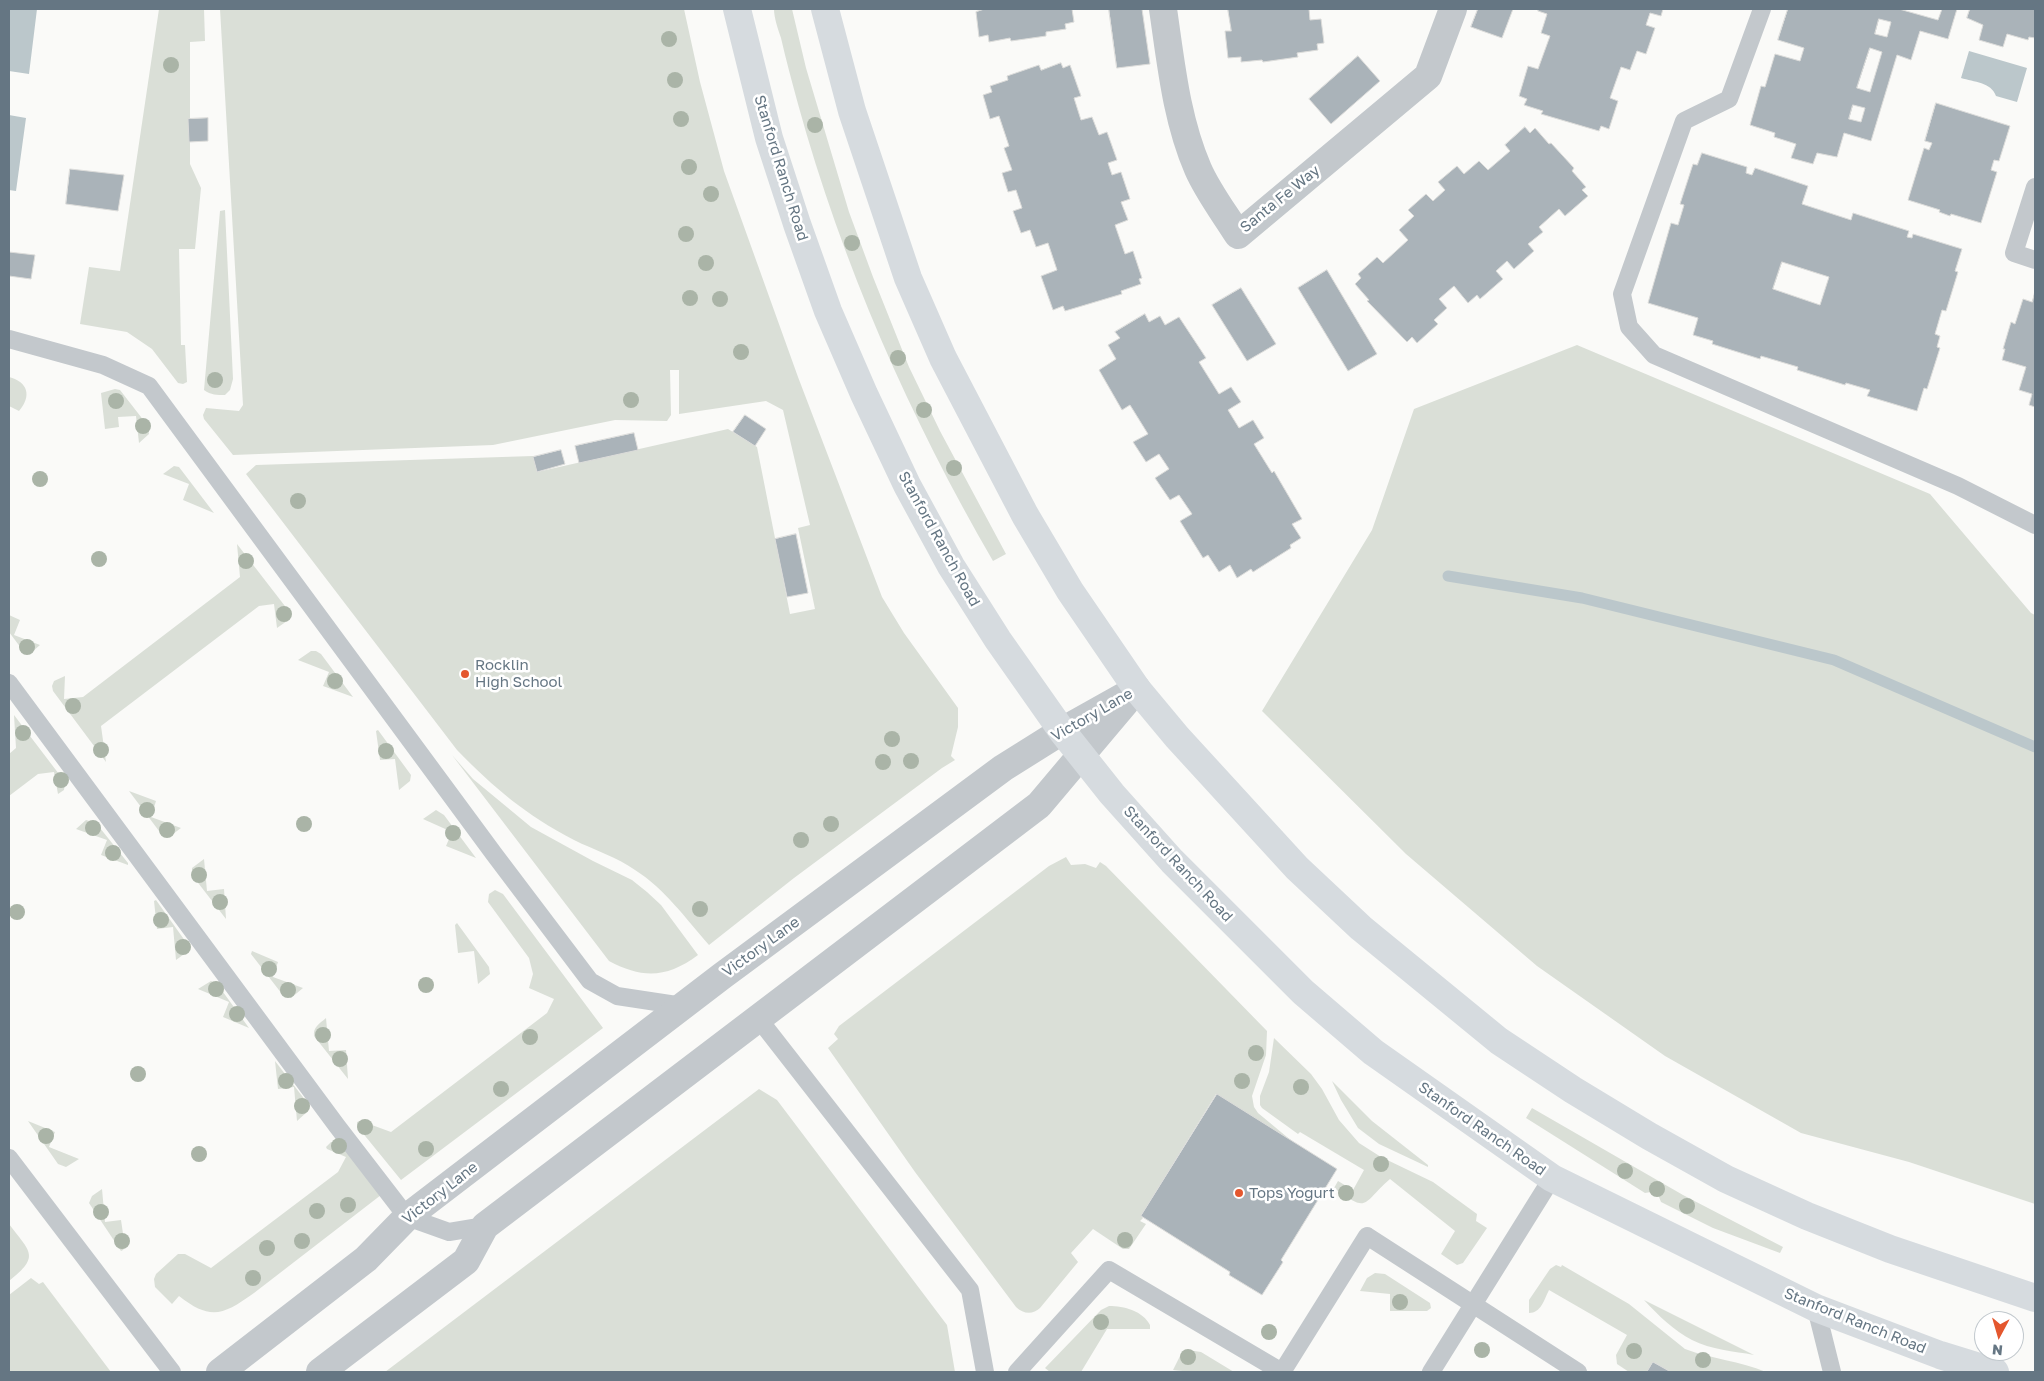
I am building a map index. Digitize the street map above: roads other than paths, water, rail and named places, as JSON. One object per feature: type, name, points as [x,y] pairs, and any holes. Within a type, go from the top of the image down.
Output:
[{"type":"main road","name":"Stanford Ranch Road","points":[[737,9],[770,138],[797,224],[828,311],[864,394],[907,485],[951,566],[998,640],[1062,731],[1112,794],[1172,861],[1303,992],[1373,1052],[1552,1178],[1816,1308],[1940,1355],[1996,1372]]},
{"type":"main road","points":[[825,9],[852,111],[908,278],[943,358],[1025,516],[1070,592],[1137,689],[1177,737],[1297,868],[1361,928],[1499,1041],[1572,1090],[1726,1179],[1807,1216],[1890,1250],[2035,1298]]},
{"type":"street","name":"Santa Fe Way","points":[[1163,9],[1176,95],[1184,133],[1199,171],[1238,235],[1428,76],[1453,9]]},
{"type":"street","name":"Victory Lane","points":[[220,1372],[366,1259],[407,1217],[683,1006],[1003,768],[1062,731],[1137,689]]},
{"type":"street","name":"Victory Lane","points":[[320,1372],[466,1261],[485,1226],[1039,804],[1137,689]]},
{"type":"lane","points":[[1762,9],[1729,99],[1684,121],[1622,294],[1629,327],[1654,355],[1958,486],[2035,525]]},
{"type":"lane","points":[[2035,187],[2014,253],[2035,260]]},
{"type":"lane","points":[[9,339],[103,365],[149,386],[494,854],[590,981],[617,996],[683,1006]]},
{"type":"lane","points":[[9,683],[324,1109],[407,1217],[449,1232],[485,1226]]},
{"type":"lane","points":[[758,1018],[970,1290],[985,1372]]},
{"type":"lane","points":[[9,1158],[172,1372]]},
{"type":"lane","points":[[1431,1372],[1552,1178]]},
{"type":"lane","points":[[1017,1372],[1109,1270],[1282,1372],[1367,1236],[1578,1372]]},
{"type":"lane","points":[[1816,1308],[1832,1372]]},
{"type":"waterway","points":[[1448,576],[1582,598],[1834,660],[2035,747]]},
{"type":"place","name":"Rocklin High School","points":[[465,674]]},
{"type":"place","name":"Tops Yogurt","points":[[1239,1193]]}]
